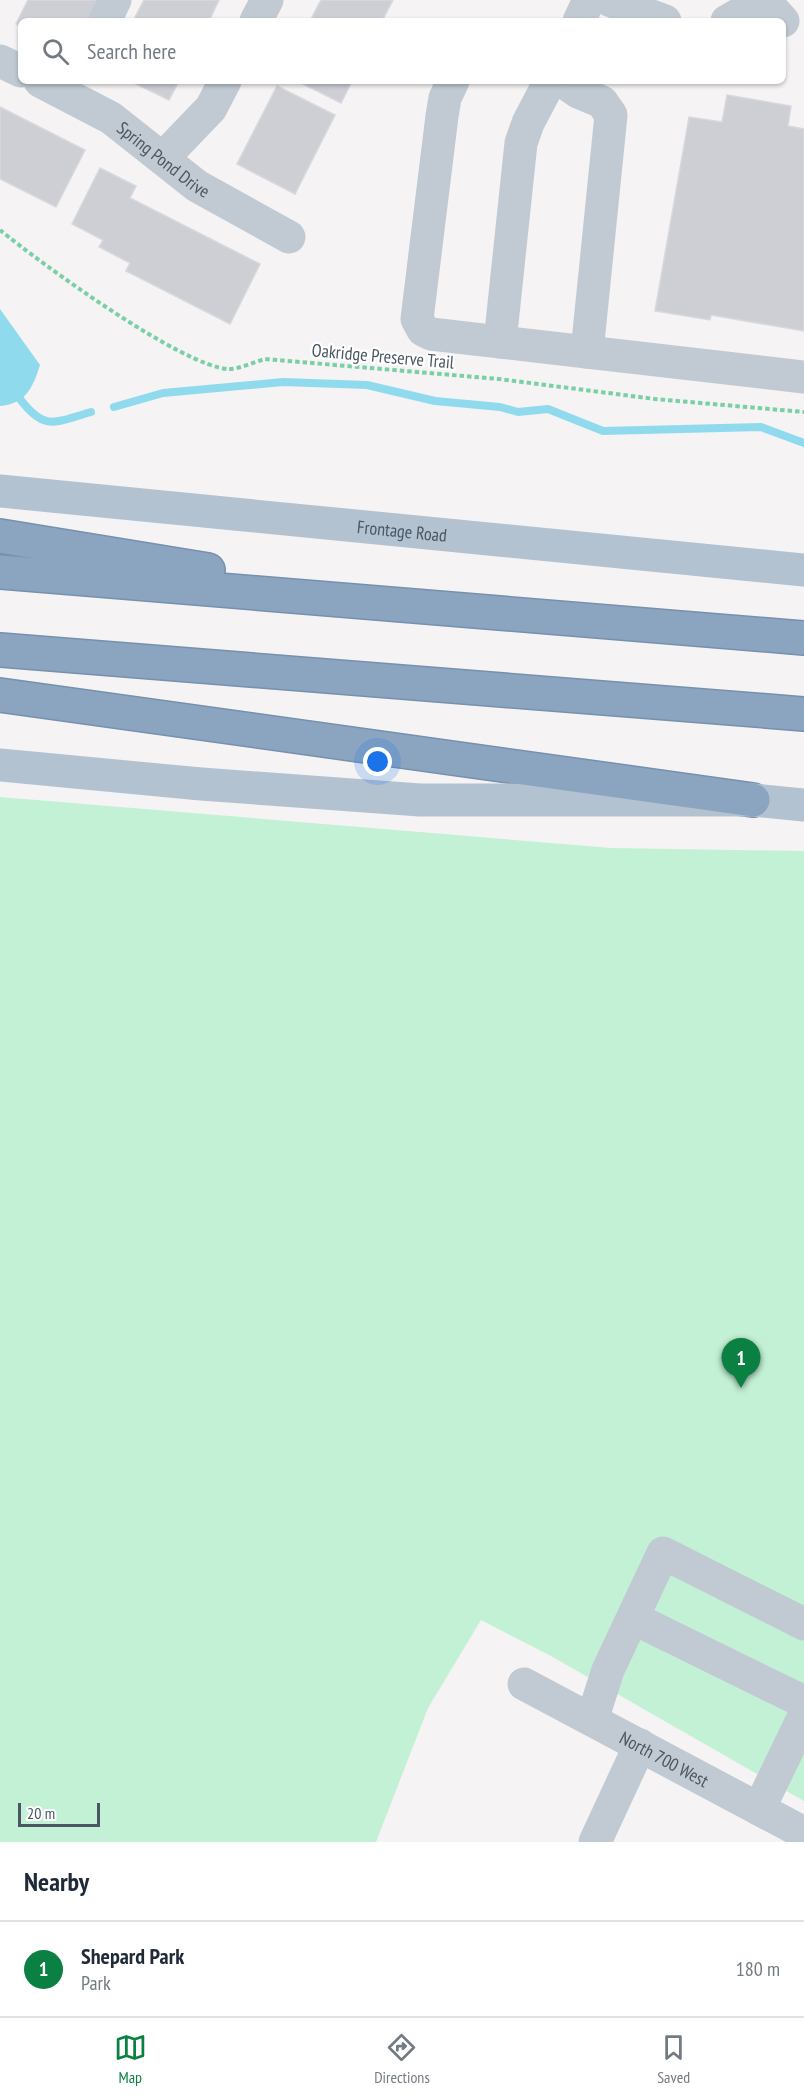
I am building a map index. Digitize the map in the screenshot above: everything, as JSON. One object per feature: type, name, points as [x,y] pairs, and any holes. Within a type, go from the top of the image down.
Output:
[{"type":"highway","points":[[0,536],[447,608]]},
{"type":"highway","points":[[0,572],[804,638]]},
{"type":"highway","points":[[0,650],[804,714]]},
{"type":"highway","points":[[0,695],[753,800]]},
{"type":"main road","name":"Frontage Road","points":[[0,491],[804,570]]},
{"type":"main road","points":[[0,765],[201,784],[420,800],[753,800],[804,805]]},
{"type":"street","points":[[106,18],[115,0]]},
{"type":"street","points":[[258,18],[267,0]]},
{"type":"street","points":[[580,18],[589,0]]},
{"type":"street","points":[[609,0],[657,18]]},
{"type":"street","points":[[732,18],[764,0],[780,18]]},
{"type":"street","points":[[786,25],[792,32],[804,37]]},
{"type":"street","points":[[0,61],[18,70]]},
{"type":"street","name":"Spring Pond Drive","points":[[54,84],[72,88],[164,157],[196,186],[289,237]]},
{"type":"street","points":[[164,157],[211,108],[223,84]]},
{"type":"street","points":[[452,84],[445,98],[442,116],[417,319],[423,330],[431,334],[804,377]]},
{"type":"street","points":[[500,342],[521,143],[528,123],[548,84]]},
{"type":"street","points":[[568,84],[602,102],[610,115],[587,352]]},
{"type":"street","points":[[592,1720],[608,1670],[663,1553],[804,1624]]},
{"type":"street","points":[[633,1618],[804,1702]]},
{"type":"street","name":"North 700 West","points":[[524,1684],[804,1833]]},
{"type":"street","points":[[759,1809],[804,1716]]},
{"type":"street","points":[[596,1842],[640,1745]]},
{"type":"path","name":"Oakridge Preserve Trail","points":[[0,230],[33,257],[157,339],[204,363],[230,369],[265,359],[498,379],[655,399],[804,412]]},
{"type":"green space","points":[[0,797],[611,848],[804,851],[804,1801],[551,1656],[481,1620],[428,1708],[376,1842],[0,1842]]},
{"type":"water","points":[[0,309],[40,365],[27,393],[16,402],[0,406]]},
{"type":"building","points":[[28,0],[103,0],[94,18],[19,18]]},
{"type":"building","points":[[144,0],[219,0],[210,18],[135,18]]},
{"type":"building","points":[[321,0],[393,0],[384,18],[312,18]]},
{"type":"building","points":[[136,84],[177,84],[169,100]]},
{"type":"building","points":[[303,84],[350,84],[341,103]]},
{"type":"building","points":[[277,86],[335,115],[295,194],[237,164]]},
{"type":"building","points":[[727,95],[791,106],[788,126],[804,129],[804,331],[711,315],[710,320],[655,311],[689,117],[722,122]]},
{"type":"building","points":[[0,107],[85,150],[56,207],[0,179]]},
{"type":"building","points":[[100,168],[136,186],[130,198],[260,264],[230,324],[126,271],[130,263],[99,247],[103,240],[72,224]]},
{"type":"waterway","points":[[114,407],[163,393],[283,382],[367,385],[435,401],[500,407],[518,412],[548,409],[603,431],[761,427],[804,443]]},
{"type":"waterway","points":[[20,399],[37,416],[51,422],[91,412]]},
{"type":"place","name":"Shepard Park","points":[[741,1388]]}]
